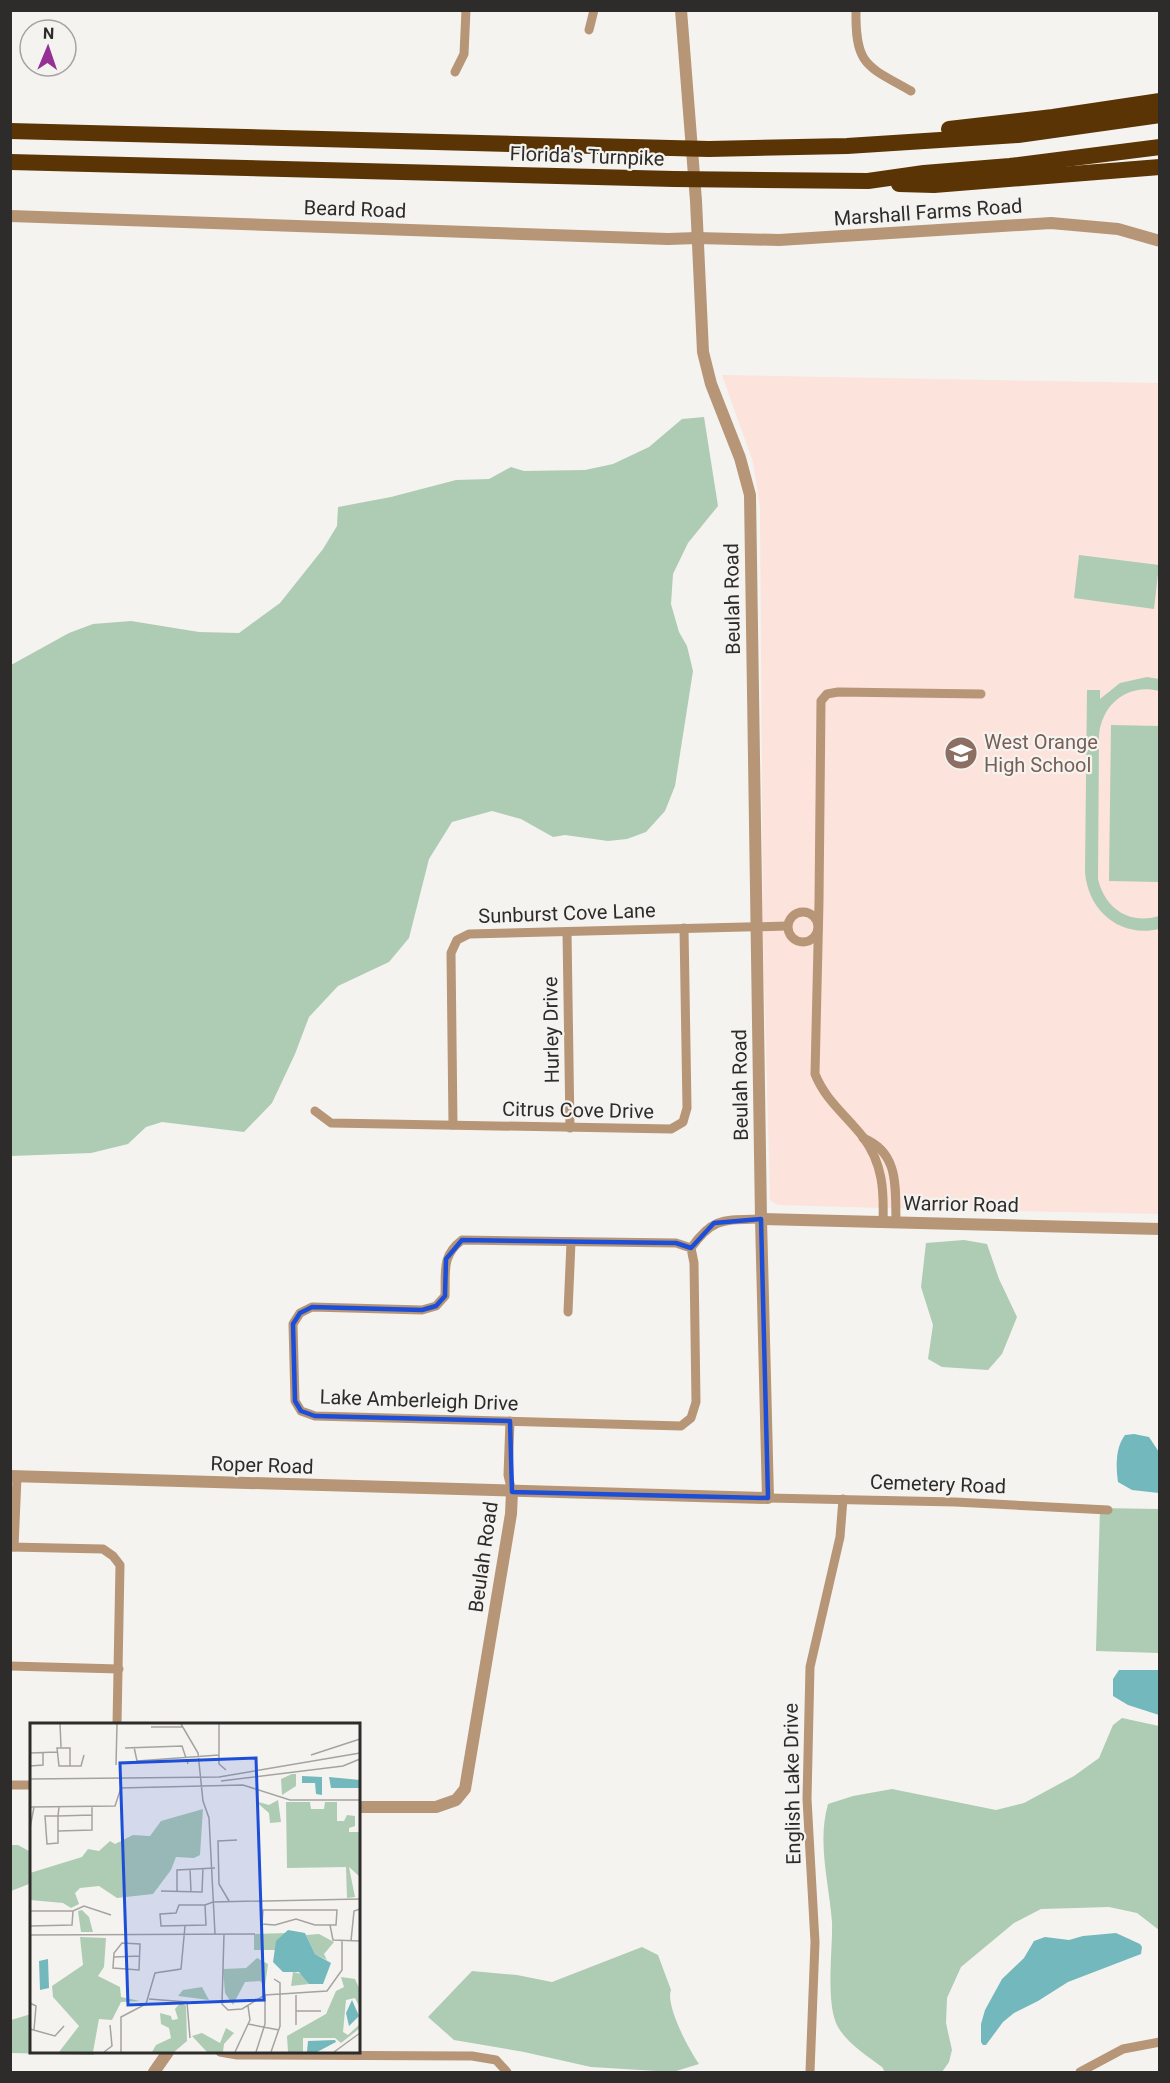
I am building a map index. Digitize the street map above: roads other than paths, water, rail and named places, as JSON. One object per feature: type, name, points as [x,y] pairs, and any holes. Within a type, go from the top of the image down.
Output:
[{"type":"highway","points":[[847,146],[946,129],[1053,117],[1160,101]]},
{"type":"highway","name":"Florida's Turnpike","points":[[10,131],[709,149],[847,146],[1018,135],[1160,115]]},
{"type":"highway","name":"Florida's Turnpike","points":[[10,162],[674,179],[868,181],[924,172],[1010,166],[1160,147]]},
{"type":"highway","points":[[868,181],[934,185],[1160,167]]},
{"type":"street","points":[[455,72],[464,54],[466,10]]},
{"type":"street","points":[[589,30],[594,10]]},
{"type":"street","name":"Beulah Road","points":[[360,1808],[436,1807],[456,1800],[465,1789],[511,1514],[512,1492],[768,1497],[761,1219],[750,495],[740,458],[711,384],[703,352],[681,10]]},
{"type":"street","points":[[856,10],[855,37],[863,60],[870,67],[911,91]]},
{"type":"street","name":"Beard Road","points":[[10,216],[668,239],[697,238]]},
{"type":"street","name":"Marshall Farms Road","points":[[697,238],[791,240],[1051,224],[1118,229],[1160,241]]},
{"type":"street","points":[[882,1222],[884,1188],[881,1174],[863,1138],[821,1090],[814,1074],[819,927],[821,701],[824,696],[838,692],[981,694]]},
{"type":"street","points":[[803,911],[814,916],[819,927],[814,938],[803,942],[792,937],[787,927],[792,915],[803,911]]},
{"type":"street","name":"Sunburst Cove Lane","points":[[453,1125],[452,953],[457,940],[469,934],[787,927]]},
{"type":"street","name":"Citrus Cove Drive","points":[[315,1111],[331,1123],[671,1129],[683,1122],[687,1108],[684,928]]},
{"type":"street","name":"Hurley Drive","points":[[567,932],[570,1128]]},
{"type":"street","points":[[863,1138],[881,1147],[894,1172],[896,1222]]},
{"type":"street","points":[[690,1248],[714,1223],[728,1220],[761,1219]]},
{"type":"street","name":"Warrior Road","points":[[761,1219],[1160,1229]]},
{"type":"street","name":"Lake Amberleigh Drive","points":[[462,1240],[571,1242],[676,1243],[690,1248],[694,1263],[696,1402],[691,1418],[681,1425],[315,1416],[301,1411],[295,1401],[293,1324],[300,1313],[312,1307],[422,1310],[436,1306],[446,1296],[446,1258],[452,1248],[462,1240]]},
{"type":"street","points":[[568,1312],[571,1242]]},
{"type":"street","points":[[510,1421],[508,1475],[512,1492]]},
{"type":"street","points":[[14,1476],[12,1547],[103,1550],[113,1556],[120,1565],[117,1723]]},
{"type":"street","name":"Roper Road","points":[[14,1476],[512,1492]]},
{"type":"street","name":"Cemetery Road","points":[[768,1497],[1108,1510]]},
{"type":"street","name":"English Lake Drive","points":[[810,2073],[815,1942],[807,1799],[810,1667],[840,1537],[843,1499]]},
{"type":"street","points":[[10,1666],[119,1669]]},
{"type":"street","points":[[10,1785],[30,1785]]},
{"type":"street","points":[[1080,2073],[1123,2049],[1160,2042]]},
{"type":"street","points":[[154,2073],[167,2053]]},
{"type":"street","points":[[226,2053],[237,2055],[472,2056],[496,2060],[507,2073]]},
{"type":"water","points":[[1125,1435],[1149,1437],[1159,1452],[1159,1493],[1132,1490],[1118,1482],[1119,1446]]},
{"type":"water","points":[[1119,1670],[1159,1670],[1159,1715],[1128,1705],[1113,1696],[1113,1679]]},
{"type":"water","points":[[1116,1933],[1140,1944],[1141,1954],[1068,1982],[1014,2013],[1003,2022],[986,2045],[983,2045],[981,2024],[985,2010],[1002,1979],[1024,1958],[1034,1941],[1045,1937],[1069,1940],[1083,1936]]},
{"type":"place","name":"West Orange High School","points":[[961,753]]}]
